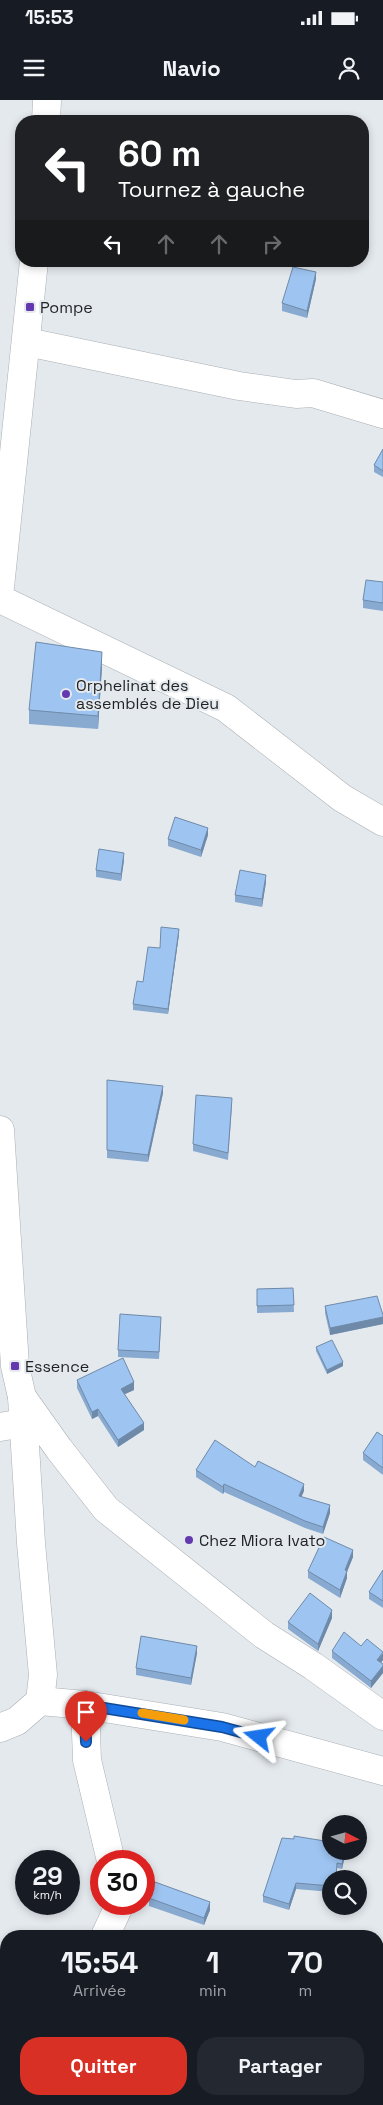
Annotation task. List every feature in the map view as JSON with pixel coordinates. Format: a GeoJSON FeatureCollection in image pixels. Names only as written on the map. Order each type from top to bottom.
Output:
{"type":"FeatureCollection","features":[{"type":"Feature","properties":{"kind":"street"},"geometry":{"type":"LineString","coordinates":[[46,115],[47,100]]}},
{"type":"Feature","properties":{"kind":"street"},"geometry":{"type":"LineString","coordinates":[[0,587],[11,393],[27,342],[33,267]]}},
{"type":"Feature","properties":{"kind":"street"},"geometry":{"type":"LineString","coordinates":[[27,342],[239,386],[296,394],[313,392],[383,414]]}},
{"type":"Feature","properties":{"kind":"street"},"geometry":{"type":"LineString","coordinates":[[0,598],[226,708],[342,798],[383,822]]}},
{"type":"Feature","properties":{"kind":"street"},"geometry":{"type":"LineString","coordinates":[[0,1130],[14,1366],[15,1416],[43,1674],[40,1701],[17,1721],[0,1728]]}},
{"type":"Feature","properties":{"kind":"street"},"geometry":{"type":"LineString","coordinates":[[15,1416],[59,1449],[106,1509],[264,1635],[313,1666],[383,1716]]}},
{"type":"Feature","properties":{"kind":"street"},"geometry":{"type":"LineString","coordinates":[[40,1701],[85,1705],[222,1727],[383,1770]]}},
{"type":"Feature","properties":{"kind":"street"},"geometry":{"type":"LineString","coordinates":[[85,1705],[87,1760],[108,1850]]}},
{"type":"Feature","properties":{"kind":"street"},"geometry":{"type":"LineString","coordinates":[[108,1930],[115,1915]]}},
{"type":"Feature","properties":{"kind":"building"},"geometry":{"type":"Polygon","coordinates":[[[293,267],[316,272],[307,311],[282,303],[293,267]]]}},
{"type":"Feature","properties":{"kind":"building"},"geometry":{"type":"Polygon","coordinates":[[[383,449],[383,471],[374,465],[383,449]]]}},
{"type":"Feature","properties":{"kind":"building"},"geometry":{"type":"Polygon","coordinates":[[[366,580],[383,582],[383,603],[363,600],[366,580]]]}},
{"type":"Feature","properties":{"kind":"building","name":"Orphelinat des assemblés de Dieu"},"geometry":{"type":"Polygon","coordinates":[[[36,642],[102,652],[98,716],[29,710],[36,642]]]}},
{"type":"Feature","properties":{"kind":"building"},"geometry":{"type":"Polygon","coordinates":[[[175,817],[208,828],[201,850],[168,839],[175,817]]]}},
{"type":"Feature","properties":{"kind":"building"},"geometry":{"type":"Polygon","coordinates":[[[99,849],[124,853],[121,874],[96,870],[99,849]]]}},
{"type":"Feature","properties":{"kind":"building"},"geometry":{"type":"Polygon","coordinates":[[[240,870],[266,875],[262,899],[235,895],[240,870]]]}},
{"type":"Feature","properties":{"kind":"building"},"geometry":{"type":"Polygon","coordinates":[[[161,927],[179,929],[168,1009],[133,1004],[137,981],[143,982],[148,947],[160,948],[161,927]]]}},
{"type":"Feature","properties":{"kind":"building"},"geometry":{"type":"Polygon","coordinates":[[[107,1080],[163,1086],[148,1155],[107,1150],[107,1080]]]}},
{"type":"Feature","properties":{"kind":"building"},"geometry":{"type":"Polygon","coordinates":[[[196,1095],[232,1098],[228,1153],[193,1144],[196,1095]]]}},
{"type":"Feature","properties":{"kind":"building"},"geometry":{"type":"Polygon","coordinates":[[[293,1288],[294,1305],[257,1306],[257,1289],[293,1288]]]}},
{"type":"Feature","properties":{"kind":"building"},"geometry":{"type":"Polygon","coordinates":[[[377,1296],[383,1317],[330,1328],[325,1306],[377,1296]]]}},
{"type":"Feature","properties":{"kind":"building"},"geometry":{"type":"Polygon","coordinates":[[[120,1314],[161,1317],[159,1352],[118,1350],[120,1314]]]}},
{"type":"Feature","properties":{"kind":"building"},"geometry":{"type":"Polygon","coordinates":[[[332,1340],[343,1362],[327,1370],[316,1347],[332,1340]]]}},
{"type":"Feature","properties":{"kind":"building"},"geometry":{"type":"Polygon","coordinates":[[[123,1358],[134,1382],[121,1389],[144,1423],[118,1440],[98,1409],[92,1412],[77,1380],[123,1358]]]}},
{"type":"Feature","properties":{"kind":"building"},"geometry":{"type":"Polygon","coordinates":[[[377,1432],[383,1436],[383,1468],[363,1453],[377,1432]]]}},
{"type":"Feature","properties":{"kind":"building"},"geometry":{"type":"Polygon","coordinates":[[[215,1440],[255,1467],[258,1461],[304,1484],[299,1496],[330,1505],[323,1527],[305,1521],[224,1484],[223,1487],[196,1470],[215,1440]]]}},
{"type":"Feature","properties":{"kind":"building"},"geometry":{"type":"Polygon","coordinates":[[[324,1537],[353,1550],[340,1590],[308,1571],[324,1537]]]}},
{"type":"Feature","properties":{"kind":"building"},"geometry":{"type":"Polygon","coordinates":[[[383,1570],[383,1601],[369,1592],[383,1570]]]}},
{"type":"Feature","properties":{"kind":"building"},"geometry":{"type":"Polygon","coordinates":[[[310,1593],[332,1610],[318,1644],[288,1622],[310,1593]]]}},
{"type":"Feature","properties":{"kind":"building"},"geometry":{"type":"Polygon","coordinates":[[[344,1632],[361,1646],[367,1639],[383,1652],[377,1660],[383,1666],[371,1681],[332,1651],[344,1632]]]}},
{"type":"Feature","properties":{"kind":"building"},"geometry":{"type":"Polygon","coordinates":[[[141,1636],[197,1646],[191,1678],[136,1668],[141,1636]]]}},
{"type":"Feature","properties":{"kind":"building"},"geometry":{"type":"Polygon","coordinates":[[[294,1836],[322,1841],[322,1860],[343,1860],[342,1864],[337,1863],[337,1870],[322,1870],[322,1885],[296,1883],[289,1904],[263,1896],[282,1838],[294,1839],[294,1836]]]}},
{"type":"Feature","properties":{"kind":"building"},"geometry":{"type":"Polygon","coordinates":[[[155,1882],[210,1902],[204,1918],[155,1900],[155,1882]]]}},
{"type":"Feature","properties":{"kind":"slow traffic"},"geometry":{"type":"LineString","coordinates":[[142,1713],[184,1720]]}},
{"type":"Feature","properties":{"kind":"place","name":"Pompe"},"geometry":{"type":"Point","coordinates":[30,307]}},
{"type":"Feature","properties":{"kind":"place","name":"Orphelinat des assemblés de Dieu"},"geometry":{"type":"Point","coordinates":[66,694]}},
{"type":"Feature","properties":{"kind":"place","name":"Essence"},"geometry":{"type":"Point","coordinates":[15,1366]}},
{"type":"Feature","properties":{"kind":"place","name":"Chez Miora Ivato"},"geometry":{"type":"Point","coordinates":[189,1540]}},
{"type":"Feature","properties":{"kind":"route"},"geometry":{"type":"LineString","coordinates":[[86,1742],[85,1705],[222,1727],[259,1737]]}}]}
